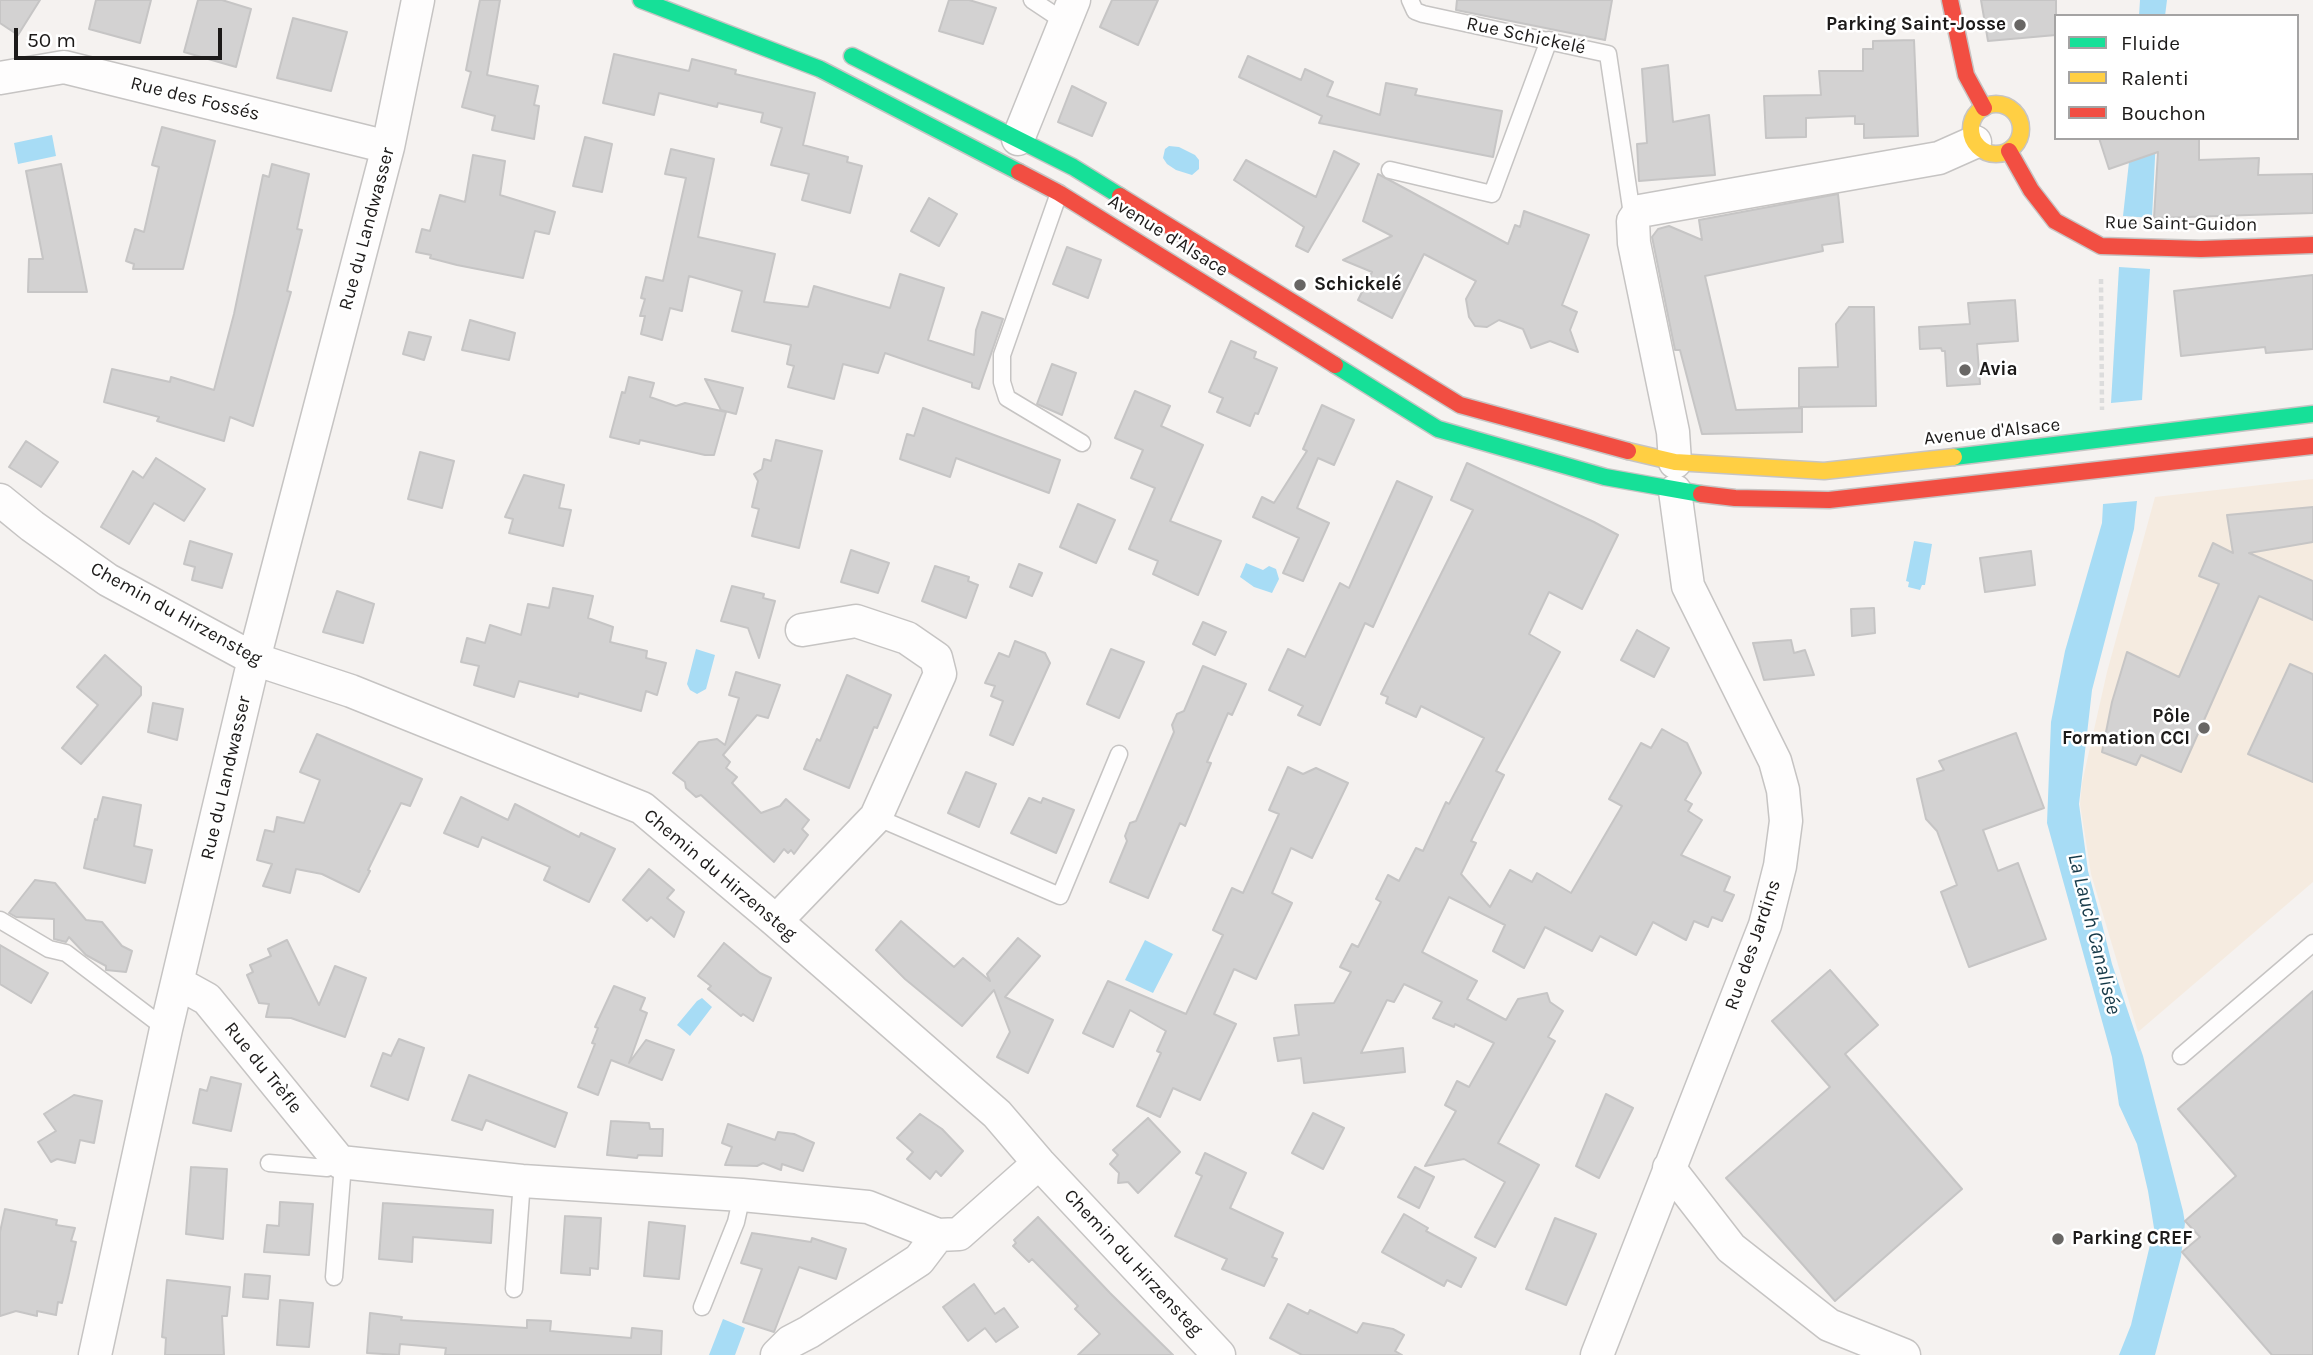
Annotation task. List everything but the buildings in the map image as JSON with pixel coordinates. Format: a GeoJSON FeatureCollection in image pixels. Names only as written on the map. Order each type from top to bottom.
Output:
{"type":"FeatureCollection","features":[{"type":"Feature","properties":{"kind":"main road","name":"Avenue d'Alsace"},"geometry":{"type":"LineString","coordinates":[[641,0],[820,69],[1059,193],[1438,429],[1605,477],[1824,471],[2102,441],[2313,414]]}},
{"type":"Feature","properties":{"kind":"main road"},"geometry":{"type":"LineString","coordinates":[[1950,0],[1966,75],[1984,108]]}},
{"type":"Feature","properties":{"kind":"main road","name":"Avenue d'Alsace"},"geometry":{"type":"LineString","coordinates":[[843,51],[1073,167],[1460,405],[1735,498],[1829,500],[2313,446]]}},
{"type":"Feature","properties":{"kind":"main road"},"geometry":{"type":"LineString","coordinates":[[1999,104],[2013,111],[2017,117],[2020,124],[2019,139],[2009,150],[1994,154],[1986,152],[1975,142],[1971,127],[1978,113],[1984,108],[1999,104]]}},
{"type":"Feature","properties":{"kind":"main road","name":"Rue Saint-Guidon"},"geometry":{"type":"LineString","coordinates":[[2009,150],[2031,190],[2055,221],[2101,246],[2202,249],[2313,245]]}},
{"type":"Feature","properties":{"kind":"street","name":"Rue du Landwasser"},"geometry":{"type":"LineString","coordinates":[[95,1355],[166,1029],[254,659],[388,147],[418,0]]}},
{"type":"Feature","properties":{"kind":"street"},"geometry":{"type":"LineString","coordinates":[[1018,139],[1069,11]]}},
{"type":"Feature","properties":{"kind":"street","name":"Rue des Fossés"},"geometry":{"type":"LineString","coordinates":[[0,78],[64,66],[388,147]]}},
{"type":"Feature","properties":{"kind":"street"},"geometry":{"type":"LineString","coordinates":[[1633,221],[1640,211],[1939,158],[1975,142]]}},
{"type":"Feature","properties":{"kind":"street","name":"Rue Schickelé"},"geometry":{"type":"LineString","coordinates":[[1633,221],[1634,243],[1674,432],[1675,476]]}},
{"type":"Feature","properties":{"kind":"street","name":"Rue des Jardins"},"geometry":{"type":"LineString","coordinates":[[1597,1355],[1765,925],[1780,866],[1786,821],[1783,790],[1775,761],[1688,586],[1675,476]]}},
{"type":"Feature","properties":{"kind":"street","name":"Chemin du Hirzensteg"},"geometry":{"type":"LineString","coordinates":[[0,500],[108,580],[254,659],[351,691],[642,808],[997,1114],[1039,1163],[1219,1355]]}},
{"type":"Feature","properties":{"kind":"street"},"geometry":{"type":"LineString","coordinates":[[776,921],[876,817],[940,674],[936,657],[907,638],[856,621],[802,630]]}},
{"type":"Feature","properties":{"kind":"street","name":"Rue du Trèfle"},"geometry":{"type":"LineString","coordinates":[[178,984],[207,999],[340,1162]]}},
{"type":"Feature","properties":{"kind":"street"},"geometry":{"type":"LineString","coordinates":[[340,1162],[522,1181],[742,1195],[868,1207],[938,1235],[958,1234],[1039,1163]]}},
{"type":"Feature","properties":{"kind":"street"},"geometry":{"type":"LineString","coordinates":[[1669,1168],[1731,1248],[1829,1325],[1904,1355]]}},
{"type":"Feature","properties":{"kind":"street"},"geometry":{"type":"LineString","coordinates":[[777,1355],[790,1342],[919,1260],[938,1235]]}},
{"type":"Feature","properties":{"kind":"lane"},"geometry":{"type":"LineString","coordinates":[[1032,0],[1069,11]]}},
{"type":"Feature","properties":{"kind":"lane","name":"Rue Schickelé"},"geometry":{"type":"LineString","coordinates":[[1410,0],[1415,11],[1423,15],[1608,54],[1633,221]]}},
{"type":"Feature","properties":{"kind":"lane"},"geometry":{"type":"LineString","coordinates":[[1390,170],[1492,194],[1549,40]]}},
{"type":"Feature","properties":{"kind":"lane"},"geometry":{"type":"LineString","coordinates":[[1059,193],[1002,355],[1002,382],[1007,398],[1082,443]]}},
{"type":"Feature","properties":{"kind":"lane"},"geometry":{"type":"LineString","coordinates":[[876,817],[1060,896],[1119,754]]}},
{"type":"Feature","properties":{"kind":"lane"},"geometry":{"type":"LineString","coordinates":[[0,920],[49,949],[66,953],[166,1029]]}},
{"type":"Feature","properties":{"kind":"lane"},"geometry":{"type":"LineString","coordinates":[[2181,1056],[2313,943]]}},
{"type":"Feature","properties":{"kind":"lane"},"geometry":{"type":"LineString","coordinates":[[269,1163],[327,1168],[340,1162],[342,1177],[334,1277]]}},
{"type":"Feature","properties":{"kind":"lane"},"geometry":{"type":"LineString","coordinates":[[514,1289],[522,1181]]}},
{"type":"Feature","properties":{"kind":"lane"},"geometry":{"type":"LineString","coordinates":[[702,1307],[736,1222],[742,1195]]}},
{"type":"Feature","properties":{"kind":"path"},"geometry":{"type":"LineString","coordinates":[[2101,246],[2102,441]]}},
{"type":"Feature","properties":{"kind":"shaded area","name":"Pôle Formation CCI"},"geometry":{"type":"Polygon","coordinates":[[[2313,479],[2313,882],[2138,1032],[2091,874],[2080,804],[2082,783],[2107,672],[2155,497],[2313,479]]]}},
{"type":"Feature","properties":{"kind":"water"},"geometry":{"type":"Polygon","coordinates":[[[2140,0],[2167,0],[2165,14],[2139,14],[2140,0]]]}},
{"type":"Feature","properties":{"kind":"water"},"geometry":{"type":"Polygon","coordinates":[[[52,135],[56,156],[18,164],[14,143],[52,135]]]}},
{"type":"Feature","properties":{"kind":"water"},"geometry":{"type":"Polygon","coordinates":[[[2156,140],[2152,218],[2123,216],[2129,162],[2156,140]]]}},
{"type":"Feature","properties":{"kind":"water"},"geometry":{"type":"Polygon","coordinates":[[[1169,146],[1179,147],[1195,155],[1199,160],[1199,169],[1192,175],[1167,164],[1163,158],[1165,149],[1169,146]]]}},
{"type":"Feature","properties":{"kind":"water"},"geometry":{"type":"Polygon","coordinates":[[[2119,267],[2150,269],[2142,400],[2111,403],[2119,267]]]}},
{"type":"Feature","properties":{"kind":"water","name":"La Lauch Canalisée"},"geometry":{"type":"Polygon","coordinates":[[[2137,501],[2134,529],[2092,690],[2079,804],[2088,871],[2112,964],[2143,1056],[2185,1223],[2181,1257],[2155,1355],[2119,1355],[2131,1325],[2154,1228],[2137,1144],[2119,1105],[2112,1057],[2047,823],[2051,722],[2065,651],[2102,523],[2103,504],[2137,501]]]}},
{"type":"Feature","properties":{"kind":"water"},"geometry":{"type":"Polygon","coordinates":[[[1914,541],[1932,544],[1925,585],[1922,585],[1920,590],[1908,587],[1909,582],[1906,581],[1914,541]]]}},
{"type":"Feature","properties":{"kind":"water"},"geometry":{"type":"Polygon","coordinates":[[[1246,563],[1263,570],[1269,566],[1276,569],[1279,579],[1272,593],[1254,587],[1240,577],[1246,563]]]}},
{"type":"Feature","properties":{"kind":"water"},"geometry":{"type":"Polygon","coordinates":[[[696,649],[715,655],[706,689],[697,694],[690,690],[687,684],[696,649]]]}},
{"type":"Feature","properties":{"kind":"water"},"geometry":{"type":"Polygon","coordinates":[[[1145,940],[1173,954],[1153,993],[1125,980],[1145,940]]]}},
{"type":"Feature","properties":{"kind":"water"},"geometry":{"type":"Polygon","coordinates":[[[702,998],[712,1007],[690,1036],[677,1025],[702,998]]]}},
{"type":"Feature","properties":{"kind":"water"},"geometry":{"type":"Polygon","coordinates":[[[723,1319],[745,1328],[735,1355],[709,1355],[723,1319]]]}},
{"type":"Feature","properties":{"kind":"traffic: fast"},"geometry":{"type":"LineString","coordinates":[[641,0],[820,69],[1019,172]]}},
{"type":"Feature","properties":{"kind":"traffic: fast"},"geometry":{"type":"LineString","coordinates":[[852,56],[1073,167],[1120,196]]}},
{"type":"Feature","properties":{"kind":"traffic: fast"},"geometry":{"type":"LineString","coordinates":[[1335,365],[1438,429],[1605,477],[1701,494]]}},
{"type":"Feature","properties":{"kind":"traffic: fast"},"geometry":{"type":"LineString","coordinates":[[1954,457],[2313,414]]}},
{"type":"Feature","properties":{"kind":"traffic: slow"},"geometry":{"type":"LineString","coordinates":[[1996,104],[2013,112],[2021,129],[2013,146],[1996,154],[1979,146],[1971,129],[1979,112],[1996,104]]}},
{"type":"Feature","properties":{"kind":"traffic: slow"},"geometry":{"type":"LineString","coordinates":[[1628,451],[1675,462],[1824,471],[1954,457]]}},
{"type":"Feature","properties":{"kind":"traffic: jam"},"geometry":{"type":"LineString","coordinates":[[1950,0],[1966,75],[1984,108]]}},
{"type":"Feature","properties":{"kind":"traffic: jam"},"geometry":{"type":"LineString","coordinates":[[2009,151],[2031,190],[2055,221],[2101,246],[2201,249],[2313,245]]}},
{"type":"Feature","properties":{"kind":"traffic: jam"},"geometry":{"type":"LineString","coordinates":[[1019,172],[1059,193],[1335,365]]}},
{"type":"Feature","properties":{"kind":"traffic: jam"},"geometry":{"type":"LineString","coordinates":[[1120,196],[1460,405],[1628,451]]}},
{"type":"Feature","properties":{"kind":"traffic: jam"},"geometry":{"type":"LineString","coordinates":[[1701,494],[1735,498],[1829,500],[2313,446]]}},
{"type":"Feature","properties":{"kind":"place","name":"Parking Saint-Josse"},"geometry":{"type":"Point","coordinates":[2020,25]}},
{"type":"Feature","properties":{"kind":"place","name":"Schickelé"},"geometry":{"type":"Point","coordinates":[1300,285]}},
{"type":"Feature","properties":{"kind":"place","name":"Avia"},"geometry":{"type":"Point","coordinates":[1965,370]}},
{"type":"Feature","properties":{"kind":"place","name":"Pôle Formation CCI"},"geometry":{"type":"Point","coordinates":[2204,728]}},
{"type":"Feature","properties":{"kind":"place","name":"Parking CREF"},"geometry":{"type":"Point","coordinates":[2058,1239]}}]}
